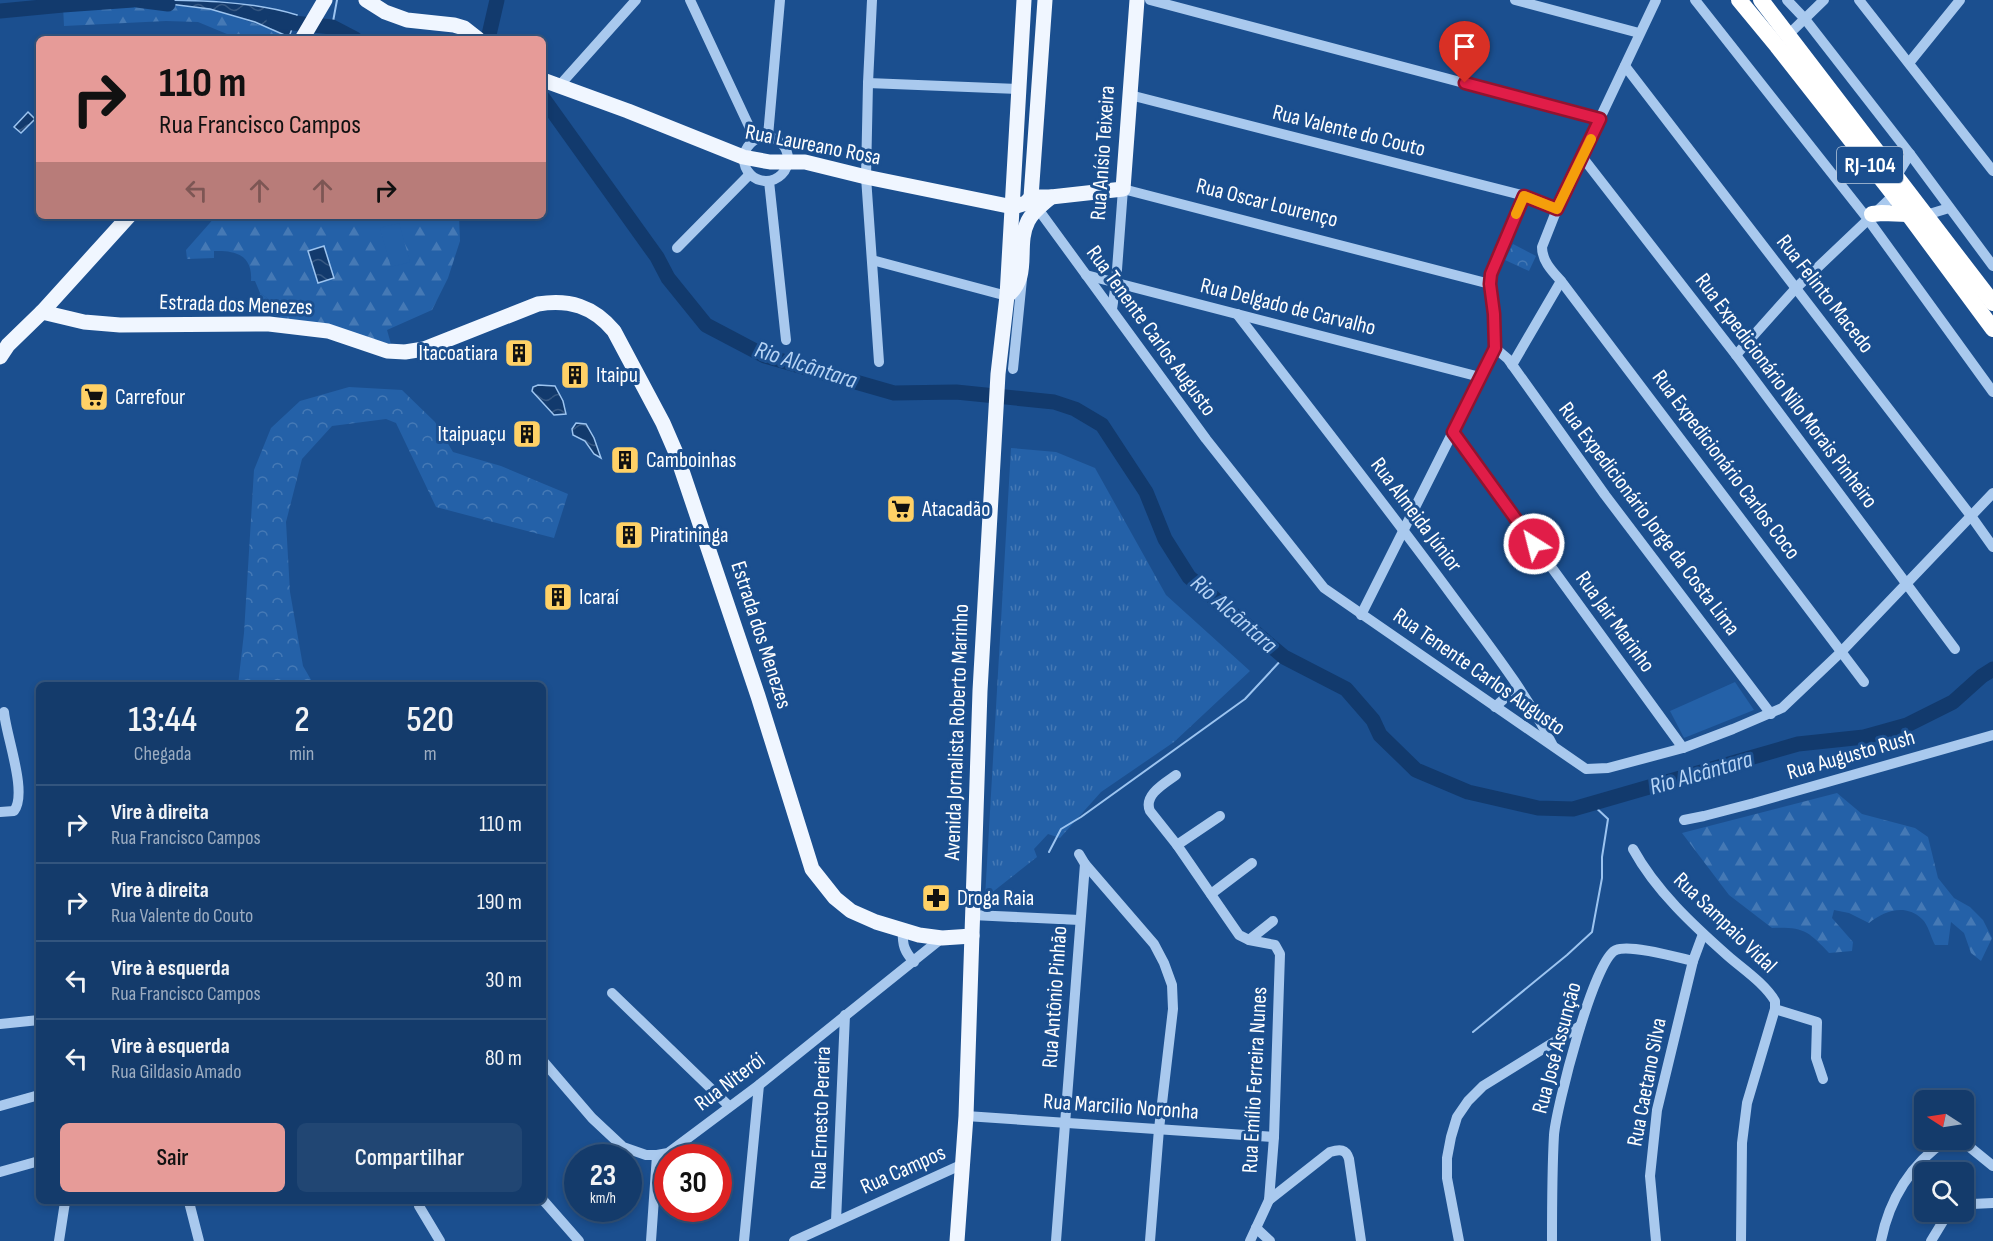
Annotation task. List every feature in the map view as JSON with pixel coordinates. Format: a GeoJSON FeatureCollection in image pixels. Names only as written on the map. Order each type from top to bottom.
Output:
{"type":"FeatureCollection","features":[{"type":"Feature","properties":{"kind":"highway","name":"RJ-104"},"geometry":{"type":"LineString","coordinates":[[1739,0],[1894,195],[1993,329]]}},
{"type":"Feature","properties":{"kind":"highway","name":"RJ-104"},"geometry":{"type":"LineString","coordinates":[[1761,0],[1993,303]]}},
{"type":"Feature","properties":{"kind":"highway"},"geometry":{"type":"LineString","coordinates":[[1869,216],[1882,213],[1908,214]]}},
{"type":"Feature","properties":{"kind":"main road"},"geometry":{"type":"LineString","coordinates":[[304,36],[325,0]]}},
{"type":"Feature","properties":{"kind":"main road"},"geometry":{"type":"LineString","coordinates":[[366,0],[385,12],[407,20],[464,28],[468,36]]}},
{"type":"Feature","properties":{"kind":"main road","name":"Avenida Jornalista Roberto Marinho"},"geometry":{"type":"LineString","coordinates":[[957,1241],[966,1116],[980,691],[998,374],[1007,297],[1024,0]]}},
{"type":"Feature","properties":{"kind":"main road","name":"Avenida Jornalista Roberto Marinho"},"geometry":{"type":"LineString","coordinates":[[1007,297],[1016,287],[1022,272],[1025,229],[1034,203],[1038,89],[1045,0]]}},
{"type":"Feature","properties":{"kind":"main road","name":"Rua Anísio Teixeira"},"geometry":{"type":"LineString","coordinates":[[1123,189],[1137,0]]}},
{"type":"Feature","properties":{"kind":"main road","name":"Rua Laureano Rosa"},"geometry":{"type":"LineString","coordinates":[[546,81],[743,157],[770,162],[805,162],[1013,207]]}},
{"type":"Feature","properties":{"kind":"main road"},"geometry":{"type":"LineString","coordinates":[[1018,89],[1038,89]]}},
{"type":"Feature","properties":{"kind":"main road","name":"Rua Oscar Lourenço"},"geometry":{"type":"LineString","coordinates":[[1051,197],[1123,189]]}},
{"type":"Feature","properties":{"kind":"main road","name":"Avenida Jornalista Roberto Marinho"},"geometry":{"type":"LineString","coordinates":[[1013,207],[1051,197]]}},
{"type":"Feature","properties":{"kind":"main road"},"geometry":{"type":"LineString","coordinates":[[0,357],[8,345],[126,219]]}},
{"type":"Feature","properties":{"kind":"main road","name":"Estrada dos Menezes"},"geometry":{"type":"LineString","coordinates":[[45,308],[84,322],[120,325],[269,324],[328,331],[348,336],[379,349],[405,352],[424,349],[538,304],[555,301],[574,303],[590,310],[604,320],[614,332],[658,413],[676,453],[758,696],[812,869],[826,889],[851,910],[903,932],[942,938],[972,936]]}},
{"type":"Feature","properties":{"kind":"street"},"geometry":{"type":"LineString","coordinates":[[559,86],[636,0]]}},
{"type":"Feature","properties":{"kind":"street"},"geometry":{"type":"LineString","coordinates":[[690,0],[755,139]]}},
{"type":"Feature","properties":{"kind":"street"},"geometry":{"type":"LineString","coordinates":[[768,136],[780,0]]}},
{"type":"Feature","properties":{"kind":"street"},"geometry":{"type":"LineString","coordinates":[[872,0],[867,177],[879,362]]}},
{"type":"Feature","properties":{"kind":"street"},"geometry":{"type":"LineString","coordinates":[[1150,0],[1600,119]]}},
{"type":"Feature","properties":{"kind":"street"},"geometry":{"type":"LineString","coordinates":[[1515,0],[1639,33]]}},
{"type":"Feature","properties":{"kind":"street","name":"Rua Expedicionário Carlos Coco"},"geometry":{"type":"LineString","coordinates":[[1656,0],[1557,209],[1542,247],[1544,258],[1864,682]]}},
{"type":"Feature","properties":{"kind":"street"},"geometry":{"type":"LineString","coordinates":[[1695,0],[1869,216],[1993,392]]}},
{"type":"Feature","properties":{"kind":"street"},"geometry":{"type":"LineString","coordinates":[[1787,0],[1805,19],[1910,154],[1993,266]]}},
{"type":"Feature","properties":{"kind":"street"},"geometry":{"type":"LineString","coordinates":[[1788,35],[1824,0]]}},
{"type":"Feature","properties":{"kind":"street"},"geometry":{"type":"LineString","coordinates":[[1859,0],[1993,171]]}},
{"type":"Feature","properties":{"kind":"street"},"geometry":{"type":"LineString","coordinates":[[1909,63],[1960,0]]}},
{"type":"Feature","properties":{"kind":"street","name":"Rua Felinto Macedo"},"geometry":{"type":"LineString","coordinates":[[1625,66],[1993,547]]}},
{"type":"Feature","properties":{"kind":"street"},"geometry":{"type":"LineString","coordinates":[[868,83],[1018,89]]}},
{"type":"Feature","properties":{"kind":"street","name":"Rua Valente do Couto"},"geometry":{"type":"LineString","coordinates":[[1130,95],[1524,196],[1557,209]]}},
{"type":"Feature","properties":{"kind":"street"},"geometry":{"type":"LineString","coordinates":[[768,136],[782,143],[787,150],[788,163],[778,178],[770,181],[757,180],[749,175],[743,157],[749,143],[768,136]]}},
{"type":"Feature","properties":{"kind":"street"},"geometry":{"type":"LineString","coordinates":[[1967,140],[1993,164]]}},
{"type":"Feature","properties":{"kind":"street"},"geometry":{"type":"LineString","coordinates":[[1896,177],[1910,154]]}},
{"type":"Feature","properties":{"kind":"street","name":"Rua Expedicionário Nilo Morais Pinheiro"},"geometry":{"type":"LineString","coordinates":[[1582,158],[1736,355],[1955,649]]}},
{"type":"Feature","properties":{"kind":"street"},"geometry":{"type":"LineString","coordinates":[[677,248],[749,175]]}},
{"type":"Feature","properties":{"kind":"street"},"geometry":{"type":"LineString","coordinates":[[770,181],[786,340]]}},
{"type":"Feature","properties":{"kind":"street","name":"Rua Anísio Teixeira"},"geometry":{"type":"LineString","coordinates":[[1112,309],[1123,189]]}},
{"type":"Feature","properties":{"kind":"street","name":"Rua Oscar Lourenço"},"geometry":{"type":"LineString","coordinates":[[1123,189],[1490,284]]}},
{"type":"Feature","properties":{"kind":"street"},"geometry":{"type":"LineString","coordinates":[[1736,355],[1796,288],[1869,216],[1894,195]]}},
{"type":"Feature","properties":{"kind":"street"},"geometry":{"type":"LineString","coordinates":[[1361,615],[1495,348],[1490,284],[1494,262],[1524,196]]}},
{"type":"Feature","properties":{"kind":"street","name":"Rua Tenente Carlos Augusto"},"geometry":{"type":"LineString","coordinates":[[1034,203],[1206,439],[1324,588],[1579,765],[1593,770],[1683,748],[1782,708],[1842,651],[1993,493]]}},
{"type":"Feature","properties":{"kind":"street"},"geometry":{"type":"LineString","coordinates":[[1926,215],[1949,208]]}},
{"type":"Feature","properties":{"kind":"street"},"geometry":{"type":"LineString","coordinates":[[872,260],[1007,297]]}},
{"type":"Feature","properties":{"kind":"street","name":"Avenida Jornalista Roberto Marinho"},"geometry":{"type":"LineString","coordinates":[[1013,369],[1022,272]]}},
{"type":"Feature","properties":{"kind":"street","name":"Rua Delgado de Carvalho"},"geometry":{"type":"LineString","coordinates":[[1086,275],[1480,377]]}},
{"type":"Feature","properties":{"kind":"street"},"geometry":{"type":"LineString","coordinates":[[1512,364],[1558,277]]}},
{"type":"Feature","properties":{"kind":"street","name":"Rua Almeida Júnior"},"geometry":{"type":"LineString","coordinates":[[1237,314],[1403,530],[1517,687],[1554,747]]}},
{"type":"Feature","properties":{"kind":"street","name":"Rua Expedicionário Jorge da Costa Lima"},"geometry":{"type":"LineString","coordinates":[[1495,348],[1512,364],[1605,495],[1771,714]]}},
{"type":"Feature","properties":{"kind":"street","name":"Rua Jair Marinho"},"geometry":{"type":"LineString","coordinates":[[1453,432],[1683,748]]}},
{"type":"Feature","properties":{"kind":"street"},"geometry":{"type":"LineString","coordinates":[[1495,707],[1517,687]]}},
{"type":"Feature","properties":{"kind":"street"},"geometry":{"type":"LineString","coordinates":[[0,812],[14,811],[19,801],[18,781],[4,712]]}},
{"type":"Feature","properties":{"kind":"street","name":"Rua Augusto Rush"},"geometry":{"type":"LineString","coordinates":[[1684,820],[1754,803],[1993,735]]}},
{"type":"Feature","properties":{"kind":"street","name":"Rua Emílio Ferreira Nunes"},"geometry":{"type":"LineString","coordinates":[[1176,775],[1154,793],[1148,803],[1150,811],[1178,845],[1239,935],[1249,940],[1275,945],[1280,954],[1274,1137],[1269,1200],[1250,1241]]}},
{"type":"Feature","properties":{"kind":"street"},"geometry":{"type":"LineString","coordinates":[[1178,845],[1220,816]]}},
{"type":"Feature","properties":{"kind":"street","name":"Rua Sampaio Vidal"},"geometry":{"type":"LineString","coordinates":[[1633,849],[1643,868],[1658,886],[1703,934],[1766,989],[1775,1001],[1775,1009],[1747,1103],[1742,1143],[1741,1241]]}},
{"type":"Feature","properties":{"kind":"street","name":"Rua Antônio Pinhão"},"geometry":{"type":"LineString","coordinates":[[1056,1241],[1080,920],[1082,859],[1154,944],[1172,985],[1173,1009],[1159,1129]]}},
{"type":"Feature","properties":{"kind":"street"},"geometry":{"type":"LineString","coordinates":[[1211,894],[1252,863]]}},
{"type":"Feature","properties":{"kind":"street"},"geometry":{"type":"LineString","coordinates":[[972,915],[1080,920]]}},
{"type":"Feature","properties":{"kind":"street"},"geometry":{"type":"LineString","coordinates":[[1249,940],[1273,921]]}},
{"type":"Feature","properties":{"kind":"street"},"geometry":{"type":"LineString","coordinates":[[903,932],[905,951],[914,962]]}},
{"type":"Feature","properties":{"kind":"street","name":"Rua Caetano Silva"},"geometry":{"type":"LineString","coordinates":[[1656,1241],[1650,1176],[1652,1140],[1657,1110],[1693,961],[1703,934]]}},
{"type":"Feature","properties":{"kind":"street","name":"Rua Niterói"},"geometry":{"type":"LineString","coordinates":[[682,1144],[942,938]]}},
{"type":"Feature","properties":{"kind":"street","name":"Rua José Assunção"},"geometry":{"type":"LineString","coordinates":[[1552,1241],[1554,1133],[1580,1026],[1597,976],[1610,954],[1615,950],[1627,948],[1693,961]]}},
{"type":"Feature","properties":{"kind":"street"},"geometry":{"type":"LineString","coordinates":[[612,993],[729,1106]]}},
{"type":"Feature","properties":{"kind":"street"},"geometry":{"type":"LineString","coordinates":[[1775,1009],[1817,1022],[1816,1058],[1823,1079]]}},
{"type":"Feature","properties":{"kind":"street","name":"Rua Ernesto Pereira"},"geometry":{"type":"LineString","coordinates":[[837,1221],[845,1015]]}},
{"type":"Feature","properties":{"kind":"street"},"geometry":{"type":"LineString","coordinates":[[0,1024],[36,1020]]}},
{"type":"Feature","properties":{"kind":"street"},"geometry":{"type":"LineString","coordinates":[[1459,1241],[1447,1178],[1451,1137],[1458,1117],[1468,1101],[1483,1086],[1580,1026]]}},
{"type":"Feature","properties":{"kind":"street"},"geometry":{"type":"LineString","coordinates":[[546,1064],[613,1139],[635,1152],[654,1155]]}},
{"type":"Feature","properties":{"kind":"street"},"geometry":{"type":"LineString","coordinates":[[744,1241],[759,1085]]}},
{"type":"Feature","properties":{"kind":"street"},"geometry":{"type":"LineString","coordinates":[[0,1106],[36,1096]]}},
{"type":"Feature","properties":{"kind":"street","name":"Rua Marcilio Noronha"},"geometry":{"type":"LineString","coordinates":[[966,1116],[1274,1137]]}},
{"type":"Feature","properties":{"kind":"street"},"geometry":{"type":"LineString","coordinates":[[1150,1241],[1159,1129]]}},
{"type":"Feature","properties":{"kind":"street"},"geometry":{"type":"LineString","coordinates":[[1269,1200],[1330,1152],[1343,1150],[1348,1153],[1361,1241]]}},
{"type":"Feature","properties":{"kind":"street"},"geometry":{"type":"LineString","coordinates":[[1881,1241],[1891,1204],[1903,1184],[1935,1150]]}},
{"type":"Feature","properties":{"kind":"street"},"geometry":{"type":"LineString","coordinates":[[1973,1150],[1993,1166]]}},
{"type":"Feature","properties":{"kind":"street"},"geometry":{"type":"LineString","coordinates":[[0,1172],[36,1162]]}},
{"type":"Feature","properties":{"kind":"street","name":"Rua Campos"},"geometry":{"type":"LineString","coordinates":[[794,1241],[963,1164]]}},
{"type":"Feature","properties":{"kind":"street"},"geometry":{"type":"LineString","coordinates":[[651,1241],[654,1198]]}},
{"type":"Feature","properties":{"kind":"street"},"geometry":{"type":"LineString","coordinates":[[546,1203],[579,1241]]}},
{"type":"Feature","properties":{"kind":"street"},"geometry":{"type":"LineString","coordinates":[[1974,1204],[1993,1203]]}},
{"type":"Feature","properties":{"kind":"street"},"geometry":{"type":"LineString","coordinates":[[59,1241],[65,1204]]}},
{"type":"Feature","properties":{"kind":"street"},"geometry":{"type":"LineString","coordinates":[[190,1204],[199,1241]]}},
{"type":"Feature","properties":{"kind":"street"},"geometry":{"type":"LineString","coordinates":[[419,1206],[440,1241]]}},
{"type":"Feature","properties":{"kind":"street"},"geometry":{"type":"LineString","coordinates":[[1931,1241],[1943,1222]]}},
{"type":"Feature","properties":{"kind":"street"},"geometry":{"type":"LineString","coordinates":[[1256,1228],[1270,1241]]}},
{"type":"Feature","properties":{"kind":"green space"},"geometry":{"type":"Polygon","coordinates":[[[147,2],[210,9],[282,34],[282,36],[232,36],[198,22],[166,21],[64,26],[63,5],[147,2]]]}},
{"type":"Feature","properties":{"kind":"green space"},"geometry":{"type":"Polygon","coordinates":[[[213,219],[459,219],[460,241],[448,278],[432,310],[387,330],[391,344],[280,319],[281,308],[260,293],[255,281],[251,281],[249,265],[241,256],[235,253],[214,251],[214,258],[187,259],[186,250],[213,219]]]}},
{"type":"Feature","properties":{"kind":"green space"},"geometry":{"type":"Polygon","coordinates":[[[399,223],[410,262],[391,267],[380,228],[399,223]]]}},
{"type":"Feature","properties":{"kind":"green space"},"geometry":{"type":"Polygon","coordinates":[[[1513,244],[1536,256],[1529,271],[1505,260],[1513,244]]]}},
{"type":"Feature","properties":{"kind":"green space"},"geometry":{"type":"Polygon","coordinates":[[[260,293],[281,308],[280,316],[258,314],[260,293]]]}},
{"type":"Feature","properties":{"kind":"green space"},"geometry":{"type":"Polygon","coordinates":[[[349,387],[402,390],[435,422],[453,452],[501,466],[568,494],[554,538],[436,507],[396,423],[386,419],[332,426],[302,459],[286,522],[290,592],[303,666],[312,682],[238,682],[244,633],[254,470],[271,428],[300,401],[349,387]]]}},
{"type":"Feature","properties":{"kind":"green space"},"geometry":{"type":"Polygon","coordinates":[[[1011,448],[1056,452],[1095,468],[1166,595],[1250,671],[1174,742],[1101,792],[1060,838],[1048,834],[1034,849],[1037,857],[985,898],[1011,448]]]}},
{"type":"Feature","properties":{"kind":"green space"},"geometry":{"type":"Polygon","coordinates":[[[1735,682],[1754,710],[1684,738],[1670,711],[1735,682]]]}},
{"type":"Feature","properties":{"kind":"green space"},"geometry":{"type":"Polygon","coordinates":[[[1837,793],[1862,814],[1915,828],[1928,837],[1938,878],[1954,898],[1970,907],[1983,920],[1992,938],[1981,961],[1971,953],[1964,933],[1951,922],[1948,945],[1935,945],[1922,919],[1909,911],[1902,910],[1888,912],[1869,923],[1849,913],[1834,910],[1832,918],[1853,942],[1852,951],[1829,953],[1805,932],[1791,928],[1772,928],[1729,895],[1682,833],[1837,793]]]}},
{"type":"Feature","properties":{"kind":"water"},"geometry":{"type":"Polygon","coordinates":[[[63,0],[133,0],[63,5],[63,0]]]}},
{"type":"Feature","properties":{"kind":"water"},"geometry":{"type":"Polygon","coordinates":[[[137,0],[239,4],[297,15],[289,36],[287,36],[255,22],[210,9],[137,0]]]}},
{"type":"Feature","properties":{"kind":"water"},"geometry":{"type":"Polygon","coordinates":[[[28,112],[35,119],[21,133],[14,127],[28,112]]]}},
{"type":"Feature","properties":{"kind":"water"},"geometry":{"type":"Polygon","coordinates":[[[324,246],[334,278],[318,283],[308,251],[324,246]]]}},
{"type":"Feature","properties":{"kind":"water"},"geometry":{"type":"Polygon","coordinates":[[[555,386],[563,401],[566,414],[554,415],[532,391],[533,387],[555,386]]]}},
{"type":"Feature","properties":{"kind":"water"},"geometry":{"type":"Polygon","coordinates":[[[576,423],[586,424],[601,458],[594,454],[585,441],[573,435],[572,429],[576,423]]]}},
{"type":"Feature","properties":{"kind":"waterway","name":"Rio Alcântara"},"geometry":{"type":"LineString","coordinates":[[0,11],[133,0]]}},
{"type":"Feature","properties":{"kind":"waterway","name":"Rio Alcântara"},"geometry":{"type":"LineString","coordinates":[[137,0],[168,4]]}},
{"type":"Feature","properties":{"kind":"waterway"},"geometry":{"type":"LineString","coordinates":[[332,27],[337,0]]}},
{"type":"Feature","properties":{"kind":"waterway"},"geometry":{"type":"LineString","coordinates":[[489,36],[497,0]]}},
{"type":"Feature","properties":{"kind":"waterway","name":"Rio Alcântara"},"geometry":{"type":"LineString","coordinates":[[274,21],[332,27],[349,36]]}},
{"type":"Feature","properties":{"kind":"waterway","name":"Rio Alcântara"},"geometry":{"type":"LineString","coordinates":[[546,102],[657,257],[668,278],[706,325],[765,356],[894,393],[956,392],[1054,402],[1075,409],[1102,425],[1146,492],[1165,539],[1189,577],[1284,657],[1346,689],[1373,720],[1380,735],[1416,770],[1468,792],[1538,808],[1573,809],[1798,744],[1864,737],[1907,725],[1953,702],[1993,669]]}},
{"type":"Feature","properties":{"kind":"waterway"},"geometry":{"type":"LineString","coordinates":[[1049,852],[1061,829],[1245,699],[1284,657]]}},
{"type":"Feature","properties":{"kind":"waterway"},"geometry":{"type":"LineString","coordinates":[[1473,1032],[1592,932],[1602,878],[1602,857],[1608,819],[1592,804]]}},
{"type":"Feature","properties":{"kind":"slow traffic"},"geometry":{"type":"LineString","coordinates":[[1516,214],[1524,196],[1557,209],[1591,139]]}},
{"type":"Feature","properties":{"kind":"place","name":"Itacoatiara"},"geometry":{"type":"Point","coordinates":[519,353]}},
{"type":"Feature","properties":{"kind":"place","name":"Itaipu"},"geometry":{"type":"Point","coordinates":[575,375]}},
{"type":"Feature","properties":{"kind":"place","name":"Carrefour"},"geometry":{"type":"Point","coordinates":[94,397]}},
{"type":"Feature","properties":{"kind":"place","name":"Itaipuaçu"},"geometry":{"type":"Point","coordinates":[527,434]}},
{"type":"Feature","properties":{"kind":"place","name":"Camboinhas"},"geometry":{"type":"Point","coordinates":[625,460]}},
{"type":"Feature","properties":{"kind":"place","name":"Atacadão"},"geometry":{"type":"Point","coordinates":[901,509]}},
{"type":"Feature","properties":{"kind":"place","name":"Piratininga"},"geometry":{"type":"Point","coordinates":[629,535]}},
{"type":"Feature","properties":{"kind":"place","name":"Icaraí"},"geometry":{"type":"Point","coordinates":[558,597]}},
{"type":"Feature","properties":{"kind":"place","name":"Droga Raia"},"geometry":{"type":"Point","coordinates":[936,898]}},
{"type":"Feature","properties":{"kind":"route"},"geometry":{"type":"LineString","coordinates":[[1465,83],[1600,119],[1557,209],[1524,196],[1494,262],[1491,274],[1495,348],[1453,432],[1534,544]]}}]}
